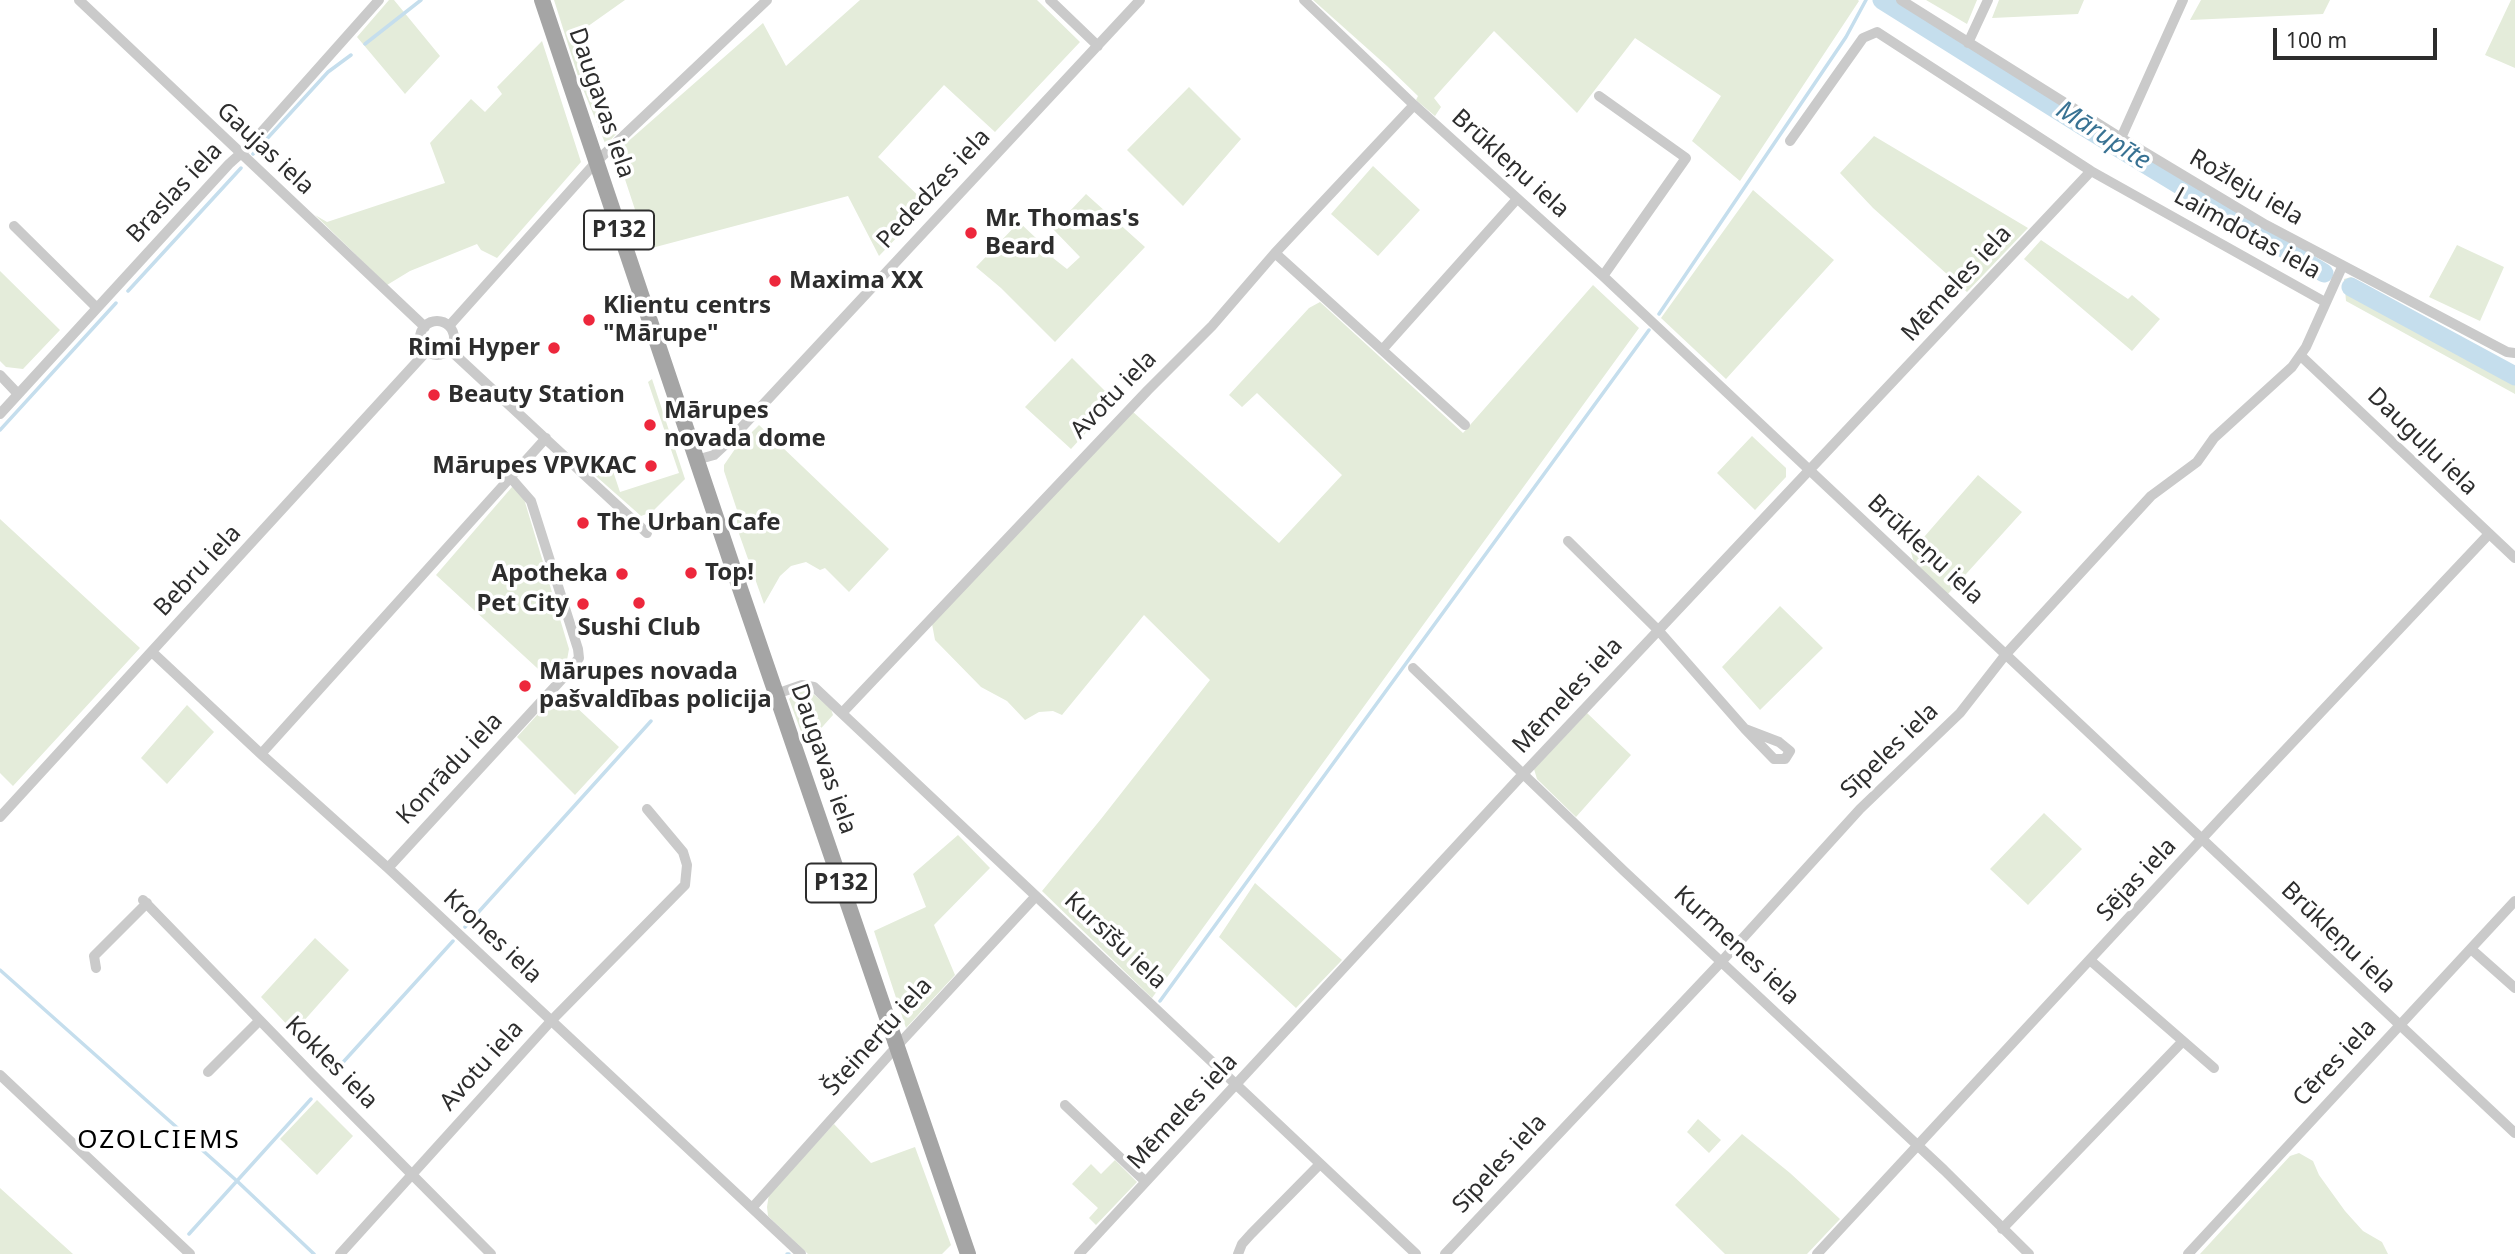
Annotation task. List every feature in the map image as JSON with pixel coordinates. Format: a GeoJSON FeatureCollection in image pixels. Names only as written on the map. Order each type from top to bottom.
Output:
{"type":"FeatureCollection","features":[{"type":"Feature","properties":{"kind":"main road","name":"Daugavas iela"},"geometry":{"type":"LineString","coordinates":[[542,0],[696,460],[968,1254]]}},
{"type":"Feature","properties":{"kind":"street","name":"Gaujas iela"},"geometry":{"type":"LineString","coordinates":[[79,0],[425,327]]}},
{"type":"Feature","properties":{"kind":"street","name":"Braslas iela"},"geometry":{"type":"LineString","coordinates":[[0,414],[379,0]]}},
{"type":"Feature","properties":{"kind":"street"},"geometry":{"type":"LineString","coordinates":[[449,326],[597,161],[767,0]]}},
{"type":"Feature","properties":{"kind":"street"},"geometry":{"type":"LineString","coordinates":[[1050,0],[1098,46]]}},
{"type":"Feature","properties":{"kind":"street","name":"Pededzes iela"},"geometry":{"type":"LineString","coordinates":[[696,460],[714,454],[729,441],[1140,0]]}},
{"type":"Feature","properties":{"kind":"street","name":"Brūkleņu iela"},"geometry":{"type":"LineString","coordinates":[[1304,0],[1414,105],[1603,276],[2515,1133]]}},
{"type":"Feature","properties":{"kind":"street","name":"Rožleju iela"},"geometry":{"type":"LineString","coordinates":[[1901,0],[2266,225],[2342,267],[2511,352]]}},
{"type":"Feature","properties":{"kind":"street"},"geometry":{"type":"LineString","coordinates":[[1968,43],[1988,0]]}},
{"type":"Feature","properties":{"kind":"street"},"geometry":{"type":"LineString","coordinates":[[2121,138],[2183,0]]}},
{"type":"Feature","properties":{"kind":"street","name":"Laimdotas iela"},"geometry":{"type":"LineString","coordinates":[[1790,141],[1863,38],[1877,32],[2091,170],[2325,302]]}},
{"type":"Feature","properties":{"kind":"street"},"geometry":{"type":"LineString","coordinates":[[1599,96],[1686,158],[1603,276]]}},
{"type":"Feature","properties":{"kind":"street","name":"Avotu iela"},"geometry":{"type":"LineString","coordinates":[[842,713],[1212,326],[1275,253],[1414,105]]}},
{"type":"Feature","properties":{"kind":"street","name":"Mēmeles iela"},"geometry":{"type":"LineString","coordinates":[[1079,1254],[1658,630],[2091,170]]}},
{"type":"Feature","properties":{"kind":"street"},"geometry":{"type":"LineString","coordinates":[[1382,351],[1517,199]]}},
{"type":"Feature","properties":{"kind":"street"},"geometry":{"type":"LineString","coordinates":[[15,226],[97,308]]}},
{"type":"Feature","properties":{"kind":"street"},"geometry":{"type":"LineString","coordinates":[[1275,253],[1465,425]]}},
{"type":"Feature","properties":{"kind":"street","name":"Sīpeles iela"},"geometry":{"type":"LineString","coordinates":[[1445,1254],[1722,961],[1860,808],[1960,713],[2006,654],[2151,496],[2197,462],[2214,438],[2249,408],[2301,356],[2342,267]]}},
{"type":"Feature","properties":{"kind":"street"},"geometry":{"type":"LineString","coordinates":[[437,321],[449,326],[454,338],[450,350],[439,355],[426,352],[420,340],[425,327],[437,321]]}},
{"type":"Feature","properties":{"kind":"street"},"geometry":{"type":"LineString","coordinates":[[450,350],[648,533]]}},
{"type":"Feature","properties":{"kind":"street","name":"Bebru iela"},"geometry":{"type":"LineString","coordinates":[[0,817],[426,352]]}},
{"type":"Feature","properties":{"kind":"street","name":"Dauguļu iela"},"geometry":{"type":"LineString","coordinates":[[2301,356],[2515,558]]}},
{"type":"Feature","properties":{"kind":"street"},"geometry":{"type":"LineString","coordinates":[[0,375],[18,394]]}},
{"type":"Feature","properties":{"kind":"street"},"geometry":{"type":"LineString","coordinates":[[261,754],[546,438]]}},
{"type":"Feature","properties":{"kind":"street","name":"Konrādu iela"},"geometry":{"type":"LineString","coordinates":[[388,867],[579,658],[531,500],[510,477]]}},
{"type":"Feature","properties":{"kind":"street","name":"Sējas iela"},"geometry":{"type":"LineString","coordinates":[[1817,1254],[2489,534]]}},
{"type":"Feature","properties":{"kind":"street"},"geometry":{"type":"LineString","coordinates":[[1567,541],[1658,630],[1745,729]]}},
{"type":"Feature","properties":{"kind":"street","name":"Krones iela"},"geometry":{"type":"LineString","coordinates":[[152,652],[388,867],[801,1254]]}},
{"type":"Feature","properties":{"kind":"street","name":"Kurmenes iela"},"geometry":{"type":"LineString","coordinates":[[1413,668],[1623,871],[1722,961],[2029,1254]]}},
{"type":"Feature","properties":{"kind":"street","name":"Kursīšu iela"},"geometry":{"type":"LineString","coordinates":[[776,694],[808,684],[814,687],[1416,1254]]}},
{"type":"Feature","properties":{"kind":"street","name":"Avotu iela"},"geometry":{"type":"LineString","coordinates":[[340,1254],[551,1021],[685,885],[687,865],[683,852],[647,809]]}},
{"type":"Feature","properties":{"kind":"street","name":"Šteinertu iela"},"geometry":{"type":"LineString","coordinates":[[752,1208],[1036,896]]}},
{"type":"Feature","properties":{"kind":"street","name":"Cēres iela"},"geometry":{"type":"LineString","coordinates":[[2188,1254],[2515,901]]}},
{"type":"Feature","properties":{"kind":"street","name":"Kokles iela"},"geometry":{"type":"LineString","coordinates":[[96,968],[94,956],[145,902],[259,1021],[491,1254]]}},
{"type":"Feature","properties":{"kind":"street"},"geometry":{"type":"LineString","coordinates":[[2471,949],[2515,988]]}},
{"type":"Feature","properties":{"kind":"street"},"geometry":{"type":"LineString","coordinates":[[2091,961],[2214,1068]]}},
{"type":"Feature","properties":{"kind":"street"},"geometry":{"type":"LineString","coordinates":[[208,1072],[259,1021]]}},
{"type":"Feature","properties":{"kind":"street"},"geometry":{"type":"LineString","coordinates":[[2002,1229],[2183,1041]]}},
{"type":"Feature","properties":{"kind":"street"},"geometry":{"type":"LineString","coordinates":[[0,1075],[190,1254]]}},
{"type":"Feature","properties":{"kind":"street"},"geometry":{"type":"LineString","coordinates":[[1065,1105],[1145,1181]]}},
{"type":"Feature","properties":{"kind":"street"},"geometry":{"type":"LineString","coordinates":[[1238,1254],[1251,1234],[1320,1164]]}},
{"type":"Feature","properties":{"kind":"green space"},"geometry":{"type":"Polygon","coordinates":[[[389,0],[394,0],[440,56],[405,94],[357,37],[389,0]]]}},
{"type":"Feature","properties":{"kind":"green space"},"geometry":{"type":"Polygon","coordinates":[[[554,0],[625,0],[574,39],[607,130],[613,134],[617,133],[608,143],[605,143],[579,79],[554,0]]]}},
{"type":"Feature","properties":{"kind":"green space"},"geometry":{"type":"Polygon","coordinates":[[[860,0],[1037,0],[1080,42],[995,132],[944,85],[878,157],[928,205],[879,256],[848,196],[648,249],[616,152],[763,23],[786,66],[860,0]]]}},
{"type":"Feature","properties":{"kind":"green space"},"geometry":{"type":"Polygon","coordinates":[[[1313,0],[1859,1],[1740,181],[1692,141],[1721,96],[1635,38],[1577,113],[1494,31],[1434,98],[1441,107],[1435,116],[1416,100],[1418,96],[1387,66],[1313,0]]]}},
{"type":"Feature","properties":{"kind":"green space"},"geometry":{"type":"Polygon","coordinates":[[[1926,0],[1977,0],[1967,24],[1926,0]]]}},
{"type":"Feature","properties":{"kind":"green space"},"geometry":{"type":"Polygon","coordinates":[[[1999,0],[2084,0],[2078,14],[1992,18],[1999,0]]]}},
{"type":"Feature","properties":{"kind":"green space"},"geometry":{"type":"Polygon","coordinates":[[[2201,0],[2330,0],[2323,14],[2190,20],[2201,0]]]}},
{"type":"Feature","properties":{"kind":"green space"},"geometry":{"type":"Polygon","coordinates":[[[2511,0],[2515,0],[2515,68],[2485,55],[2511,0]]]}},
{"type":"Feature","properties":{"kind":"green space"},"geometry":{"type":"Polygon","coordinates":[[[542,41],[581,162],[497,258],[481,250],[477,244],[410,271],[387,285],[315,215],[327,222],[445,183],[430,143],[471,99],[485,112],[502,94],[497,87],[542,41]]]}},
{"type":"Feature","properties":{"kind":"green space"},"geometry":{"type":"Polygon","coordinates":[[[1189,87],[1241,139],[1183,206],[1127,150],[1189,87]]]}},
{"type":"Feature","properties":{"kind":"green space"},"geometry":{"type":"Polygon","coordinates":[[[1874,136],[2028,228],[1967,292],[1873,208],[1840,173],[1874,136]]]}},
{"type":"Feature","properties":{"kind":"green space"},"geometry":{"type":"Polygon","coordinates":[[[1373,166],[1420,210],[1378,256],[1331,214],[1373,166]]]}},
{"type":"Feature","properties":{"kind":"green space"},"geometry":{"type":"Polygon","coordinates":[[[1753,190],[1834,260],[1726,379],[1661,318],[1753,190]]]}},
{"type":"Feature","properties":{"kind":"green space"},"geometry":{"type":"Polygon","coordinates":[[[1086,194],[1145,247],[1055,342],[976,267],[1019,222],[1067,269],[1080,257],[1053,229],[1086,194]]]}},
{"type":"Feature","properties":{"kind":"green space"},"geometry":{"type":"Polygon","coordinates":[[[2041,240],[2128,299],[2132,295],[2160,319],[2132,351],[2024,259],[2041,240]]]}},
{"type":"Feature","properties":{"kind":"green space"},"geometry":{"type":"Polygon","coordinates":[[[2457,245],[2504,267],[2480,321],[2429,297],[2457,245]]]}},
{"type":"Feature","properties":{"kind":"green space"},"geometry":{"type":"Polygon","coordinates":[[[0,271],[60,330],[23,369],[6,367],[0,361],[0,271]]]}},
{"type":"Feature","properties":{"kind":"green space"},"geometry":{"type":"Polygon","coordinates":[[[2351,277],[2515,367],[2515,394],[2346,301],[2344,279],[2351,277]]]}},
{"type":"Feature","properties":{"kind":"green space"},"geometry":{"type":"Polygon","coordinates":[[[1593,285],[1639,328],[1152,998],[1042,891],[1210,680],[1144,615],[1062,715],[1053,711],[1039,712],[1025,720],[1007,701],[981,687],[935,640],[932,624],[1132,411],[1279,543],[1342,475],[1257,393],[1242,407],[1229,395],[1309,308],[1320,302],[1463,433],[1593,285]]]}},
{"type":"Feature","properties":{"kind":"green space"},"geometry":{"type":"Polygon","coordinates":[[[1072,358],[1115,401],[1071,449],[1025,407],[1072,358]]]}},
{"type":"Feature","properties":{"kind":"green space"},"geometry":{"type":"Polygon","coordinates":[[[652,379],[685,479],[652,512],[641,516],[589,470],[611,465],[620,492],[679,473],[648,382],[652,379]]]}},
{"type":"Feature","properties":{"kind":"green space"},"geometry":{"type":"Polygon","coordinates":[[[759,425],[889,549],[849,592],[825,568],[820,570],[806,562],[791,566],[780,576],[764,604],[737,528],[737,510],[724,471],[724,465],[735,449],[759,425]]]}},
{"type":"Feature","properties":{"kind":"green space"},"geometry":{"type":"Polygon","coordinates":[[[1752,436],[1786,468],[1786,477],[1755,510],[1717,473],[1752,436]]]}},
{"type":"Feature","properties":{"kind":"green space"},"geometry":{"type":"Polygon","coordinates":[[[1978,475],[2022,512],[1948,594],[1914,563],[1911,552],[1978,475]]]}},
{"type":"Feature","properties":{"kind":"green space"},"geometry":{"type":"Polygon","coordinates":[[[512,487],[519,487],[522,492],[569,649],[567,660],[549,679],[436,575],[512,487]]]}},
{"type":"Feature","properties":{"kind":"green space"},"geometry":{"type":"Polygon","coordinates":[[[0,519],[140,648],[13,786],[0,773],[0,519]]]}},
{"type":"Feature","properties":{"kind":"green space"},"geometry":{"type":"Polygon","coordinates":[[[1780,606],[1823,648],[1760,710],[1722,667],[1780,606]]]}},
{"type":"Feature","properties":{"kind":"green space"},"geometry":{"type":"Polygon","coordinates":[[[559,691],[619,747],[575,795],[517,737],[559,691]]]}},
{"type":"Feature","properties":{"kind":"green space"},"geometry":{"type":"Polygon","coordinates":[[[811,692],[831,709],[833,715],[806,745],[789,699],[793,694],[811,692]]]}},
{"type":"Feature","properties":{"kind":"green space"},"geometry":{"type":"Polygon","coordinates":[[[187,705],[214,732],[167,784],[141,758],[187,705]]]}},
{"type":"Feature","properties":{"kind":"green space"},"geometry":{"type":"Polygon","coordinates":[[[1587,713],[1631,755],[1576,817],[1537,779],[1534,769],[1587,713]]]}},
{"type":"Feature","properties":{"kind":"green space"},"geometry":{"type":"Polygon","coordinates":[[[2044,813],[2082,849],[2028,905],[1990,869],[2044,813]]]}},
{"type":"Feature","properties":{"kind":"green space"},"geometry":{"type":"Polygon","coordinates":[[[958,835],[990,868],[934,925],[955,975],[906,1028],[874,931],[926,907],[913,874],[958,835]]]}},
{"type":"Feature","properties":{"kind":"green space"},"geometry":{"type":"Polygon","coordinates":[[[1255,883],[1342,960],[1296,1008],[1219,937],[1255,883]]]}},
{"type":"Feature","properties":{"kind":"green space"},"geometry":{"type":"Polygon","coordinates":[[[315,938],[349,970],[294,1032],[261,997],[315,938]]]}},
{"type":"Feature","properties":{"kind":"green space"},"geometry":{"type":"Polygon","coordinates":[[[317,1100],[353,1136],[317,1175],[280,1139],[317,1100]]]}},
{"type":"Feature","properties":{"kind":"green space"},"geometry":{"type":"Polygon","coordinates":[[[1698,1119],[1721,1140],[1709,1153],[1687,1132],[1698,1119]]]}},
{"type":"Feature","properties":{"kind":"green space"},"geometry":{"type":"Polygon","coordinates":[[[834,1124],[871,1163],[915,1147],[951,1245],[942,1254],[808,1254],[768,1216],[769,1194],[834,1124]]]}},
{"type":"Feature","properties":{"kind":"green space"},"geometry":{"type":"Polygon","coordinates":[[[1742,1134],[1840,1219],[1807,1254],[1725,1254],[1675,1205],[1742,1134]]]}},
{"type":"Feature","properties":{"kind":"green space"},"geometry":{"type":"Polygon","coordinates":[[[2299,1153],[2313,1161],[2319,1175],[2345,1211],[2363,1231],[2382,1242],[2388,1254],[2200,1254],[2290,1156],[2299,1153]]]}},
{"type":"Feature","properties":{"kind":"green space"},"geometry":{"type":"Polygon","coordinates":[[[1115,1160],[1137,1182],[1096,1225],[1089,1218],[1098,1208],[1072,1184],[1091,1164],[1101,1174],[1115,1160]]]}},
{"type":"Feature","properties":{"kind":"green space"},"geometry":{"type":"Polygon","coordinates":[[[0,1188],[73,1254],[0,1254],[0,1188]]]}},
{"type":"Feature","properties":{"kind":"waterway"},"geometry":{"type":"LineString","coordinates":[[365,44],[421,0]]}},
{"type":"Feature","properties":{"kind":"waterway"},"geometry":{"type":"LineString","coordinates":[[1659,314],[1846,37],[1866,0]]}},
{"type":"Feature","properties":{"kind":"waterway","name":"Mārupīte"},"geometry":{"type":"LineString","coordinates":[[1882,0],[2324,273]]}},
{"type":"Feature","properties":{"kind":"waterway"},"geometry":{"type":"LineString","coordinates":[[253,154],[328,72],[351,55]]}},
{"type":"Feature","properties":{"kind":"waterway"},"geometry":{"type":"LineString","coordinates":[[128,291],[241,168]]}},
{"type":"Feature","properties":{"kind":"waterway","name":"Mārupīte"},"geometry":{"type":"LineString","coordinates":[[2351,287],[2515,376]]}},
{"type":"Feature","properties":{"kind":"waterway"},"geometry":{"type":"LineString","coordinates":[[0,430],[116,303]]}},
{"type":"Feature","properties":{"kind":"waterway"},"geometry":{"type":"LineString","coordinates":[[1160,1001],[1649,330]]}},
{"type":"Feature","properties":{"kind":"waterway"},"geometry":{"type":"LineString","coordinates":[[465,927],[651,721]]}},
{"type":"Feature","properties":{"kind":"waterway"},"geometry":{"type":"LineString","coordinates":[[336,1070],[453,941]]}},
{"type":"Feature","properties":{"kind":"waterway"},"geometry":{"type":"LineString","coordinates":[[0,970],[237,1181],[314,1254]]}},
{"type":"Feature","properties":{"kind":"waterway"},"geometry":{"type":"LineString","coordinates":[[189,1234],[311,1099]]}},
{"type":"Feature","properties":{"kind":"place","name":"Mr. Thomas's Beard"},"geometry":{"type":"Point","coordinates":[971,233]}},
{"type":"Feature","properties":{"kind":"place","name":"Maxima XX"},"geometry":{"type":"Point","coordinates":[775,281]}},
{"type":"Feature","properties":{"kind":"place","name":"Klientu centrs \"Mārupe\""},"geometry":{"type":"Point","coordinates":[589,320]}},
{"type":"Feature","properties":{"kind":"place","name":"Rimi Hyper"},"geometry":{"type":"Point","coordinates":[554,348]}},
{"type":"Feature","properties":{"kind":"place","name":"Beauty Station"},"geometry":{"type":"Point","coordinates":[434,395]}},
{"type":"Feature","properties":{"kind":"place","name":"Mārupes novada dome"},"geometry":{"type":"Point","coordinates":[650,425]}},
{"type":"Feature","properties":{"kind":"place","name":"Mārupes VPVKAC"},"geometry":{"type":"Point","coordinates":[651,466]}},
{"type":"Feature","properties":{"kind":"place","name":"The Urban Cafe"},"geometry":{"type":"Point","coordinates":[583,523]}},
{"type":"Feature","properties":{"kind":"place","name":"Top!"},"geometry":{"type":"Point","coordinates":[691,573]}},
{"type":"Feature","properties":{"kind":"place","name":"Apotheka"},"geometry":{"type":"Point","coordinates":[622,574]}},
{"type":"Feature","properties":{"kind":"place","name":"Sushi Club"},"geometry":{"type":"Point","coordinates":[639,603]}},
{"type":"Feature","properties":{"kind":"place","name":"Pet City"},"geometry":{"type":"Point","coordinates":[583,604]}},
{"type":"Feature","properties":{"kind":"place","name":"Mārupes novada pašvaldības policija"},"geometry":{"type":"Point","coordinates":[525,686]}},
{"type":"Feature","properties":{"kind":"district","name":"OZOLCIEMS"},"geometry":{"type":"Point","coordinates":[159,1141]}}]}
